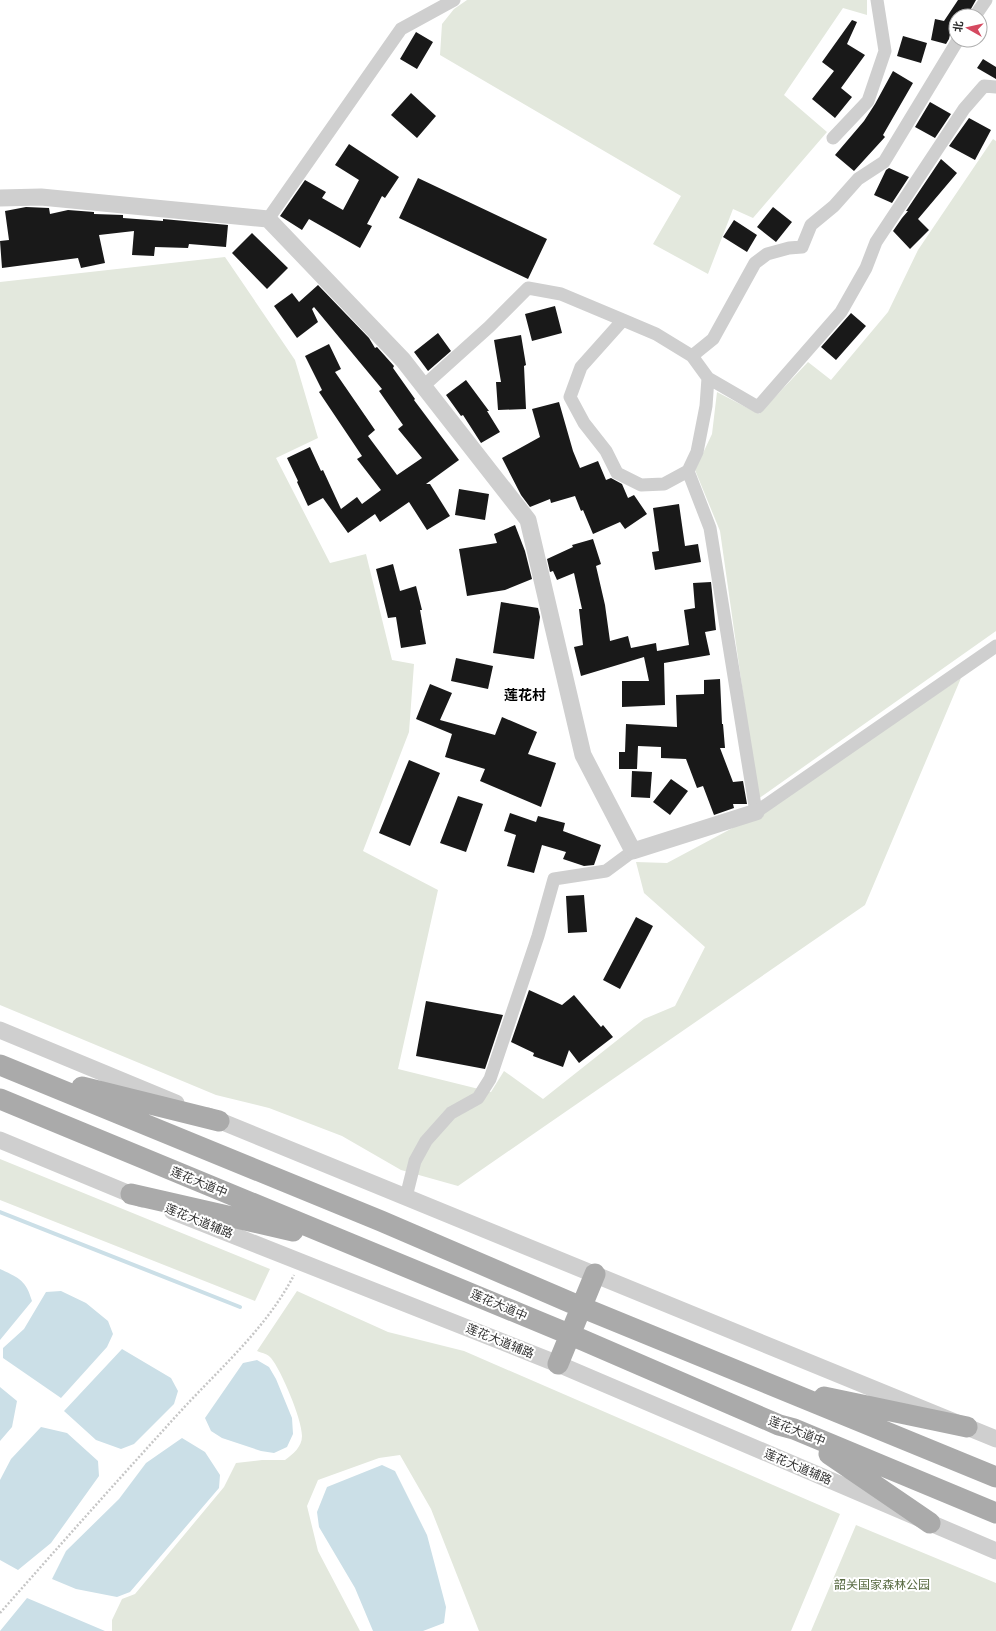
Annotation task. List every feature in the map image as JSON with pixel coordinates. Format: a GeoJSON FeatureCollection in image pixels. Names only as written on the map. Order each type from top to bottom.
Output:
{"type":"FeatureCollection","features":[{"type":"Feature","properties":{"kind":"main road"},"geometry":{"type":"LineString","coordinates":[[5,1067],[219,1121]]}},
{"type":"Feature","properties":{"kind":"main road"},"geometry":{"type":"LineString","coordinates":[[5,1067],[381,1221],[581,1307],[996,1477]]}},
{"type":"Feature","properties":{"kind":"main road","name":"莲花大道中"},"geometry":{"type":"LineString","coordinates":[[0,1099],[571,1335],[786,1427],[996,1513]]}},
{"type":"Feature","properties":{"kind":"main road"},"geometry":{"type":"LineString","coordinates":[[131,1194],[361,1248],[381,1221]]}},
{"type":"Feature","properties":{"kind":"main road"},"geometry":{"type":"LineString","coordinates":[[558,1364],[595,1274]]}},
{"type":"Feature","properties":{"kind":"main road"},"geometry":{"type":"LineString","coordinates":[[783,1390],[967,1427]]}},
{"type":"Feature","properties":{"kind":"main road"},"geometry":{"type":"LineString","coordinates":[[783,1390],[786,1427],[930,1523]]}},
{"type":"Feature","properties":{"kind":"street"},"geometry":{"type":"LineString","coordinates":[[268,219],[401,29],[454,0]]}},
{"type":"Feature","properties":{"kind":"street"},"geometry":{"type":"LineString","coordinates":[[833,138],[868,101],[884,51],[877,0]]}},
{"type":"Feature","properties":{"kind":"street"},"geometry":{"type":"LineString","coordinates":[[692,356],[713,339],[755,263],[767,254],[789,248],[802,247],[811,225],[834,206],[858,180],[884,162],[953,48]]}},
{"type":"Feature","properties":{"kind":"street"},"geometry":{"type":"LineString","coordinates":[[430,381],[489,327],[528,288],[561,294],[656,334],[692,356],[708,378],[758,407],[841,312],[866,268],[876,242],[964,109],[984,86],[996,87]]}},
{"type":"Feature","properties":{"kind":"street"},"geometry":{"type":"LineString","coordinates":[[0,198],[41,197],[268,219],[403,360],[528,520],[583,755],[633,851]]}},
{"type":"Feature","properties":{"kind":"street"},"geometry":{"type":"LineString","coordinates":[[623,320],[580,367],[570,396],[584,423],[606,451],[617,473],[641,486],[664,484],[688,471],[698,452],[706,406],[708,378]]}},
{"type":"Feature","properties":{"kind":"street"},"geometry":{"type":"LineString","coordinates":[[688,471],[710,528],[756,812]]}},
{"type":"Feature","properties":{"kind":"street"},"geometry":{"type":"LineString","coordinates":[[406,1197],[416,1161],[426,1141],[451,1113],[478,1098],[490,1079],[538,936],[554,880],[606,871],[633,851],[756,812],[996,646]]}},
{"type":"Feature","properties":{"kind":"street"},"geometry":{"type":"LineString","coordinates":[[0,1030],[996,1439]]}},
{"type":"Feature","properties":{"kind":"street","name":"莲花大道辅路"},"geometry":{"type":"LineString","coordinates":[[0,1140],[131,1194],[558,1364],[996,1551]]}},
{"type":"Feature","properties":{"kind":"path"},"geometry":{"type":"LineString","coordinates":[[0,1613],[179,1413],[254,1334],[284,1295],[301,1262]]}},
{"type":"Feature","properties":{"kind":"green space"},"geometry":{"type":"Polygon","coordinates":[[[467,0],[867,0],[867,15],[843,8],[784,95],[827,132],[753,218],[733,209],[708,274],[653,244],[681,196],[440,55],[442,24],[454,9],[467,0]]]}},
{"type":"Feature","properties":{"kind":"green space"},"geometry":{"type":"Polygon","coordinates":[[[993,139],[996,141],[996,631],[758,799],[720,531],[695,470],[712,434],[717,392],[759,414],[808,362],[831,380],[888,312],[918,250],[993,139]]]}},
{"type":"Feature","properties":{"kind":"green space"},"geometry":{"type":"Polygon","coordinates":[[[225,257],[295,360],[318,438],[276,458],[330,563],[366,554],[392,660],[414,664],[409,732],[363,851],[438,890],[398,1069],[491,1092],[504,1071],[543,1099],[644,1019],[675,1006],[705,947],[644,893],[636,862],[667,863],[755,816],[961,678],[865,905],[458,1186],[401,1170],[342,1136],[269,1108],[216,1095],[0,1005],[0,282],[225,257]]]}},
{"type":"Feature","properties":{"kind":"green space"},"geometry":{"type":"Polygon","coordinates":[[[0,1159],[270,1269],[255,1301],[0,1200],[0,1159]]]}},
{"type":"Feature","properties":{"kind":"green space"},"geometry":{"type":"Polygon","coordinates":[[[297,1291],[388,1332],[464,1351],[840,1514],[791,1631],[479,1631],[431,1509],[400,1455],[379,1458],[318,1480],[307,1506],[318,1551],[360,1631],[112,1631],[112,1620],[122,1599],[135,1594],[224,1487],[236,1463],[262,1460],[285,1460],[299,1447],[302,1436],[299,1418],[285,1383],[271,1358],[257,1351],[297,1291]]]}},
{"type":"Feature","properties":{"kind":"green space","name":"韶关国家森林公园"},"geometry":{"type":"Polygon","coordinates":[[[856,1525],[996,1583],[996,1631],[811,1631],[856,1525]]]}},
{"type":"Feature","properties":{"kind":"shaded area"},"geometry":{"type":"Polygon","coordinates":[[[0,1269],[21,1280],[27,1288],[32,1301],[0,1340],[0,1269]]]}},
{"type":"Feature","properties":{"kind":"shaded area"},"geometry":{"type":"Polygon","coordinates":[[[61,1291],[86,1303],[108,1321],[113,1334],[107,1347],[61,1398],[3,1358],[3,1348],[24,1329],[46,1292],[61,1291]]]}},
{"type":"Feature","properties":{"kind":"shaded area"},"geometry":{"type":"Polygon","coordinates":[[[122,1349],[171,1378],[178,1391],[174,1404],[134,1444],[121,1449],[96,1440],[64,1411],[122,1349]]]}},
{"type":"Feature","properties":{"kind":"shaded area"},"geometry":{"type":"Polygon","coordinates":[[[257,1360],[269,1367],[276,1379],[292,1418],[293,1434],[287,1447],[274,1453],[261,1451],[222,1438],[211,1431],[205,1418],[243,1363],[257,1360]]]}},
{"type":"Feature","properties":{"kind":"shaded area"},"geometry":{"type":"Polygon","coordinates":[[[0,1387],[17,1401],[12,1427],[0,1441],[0,1387]]]}},
{"type":"Feature","properties":{"kind":"shaded area"},"geometry":{"type":"Polygon","coordinates":[[[41,1427],[67,1433],[98,1461],[99,1476],[51,1543],[18,1570],[0,1560],[0,1480],[11,1459],[41,1427]]]}},
{"type":"Feature","properties":{"kind":"shaded area"},"geometry":{"type":"Polygon","coordinates":[[[182,1438],[205,1452],[220,1475],[219,1488],[130,1592],[117,1597],[76,1589],[52,1579],[66,1551],[119,1499],[146,1463],[182,1438]]]}},
{"type":"Feature","properties":{"kind":"shaded area"},"geometry":{"type":"Polygon","coordinates":[[[382,1465],[395,1471],[427,1535],[446,1607],[444,1623],[423,1631],[373,1631],[355,1588],[319,1527],[317,1512],[327,1487],[382,1465]]]}},
{"type":"Feature","properties":{"kind":"shaded area"},"geometry":{"type":"Polygon","coordinates":[[[27,1598],[105,1631],[0,1631],[27,1598]]]}},
{"type":"Feature","properties":{"kind":"building"},"geometry":{"type":"Polygon","coordinates":[[[958,0],[976,0],[972,8],[953,8],[958,0]]]}},
{"type":"Feature","properties":{"kind":"building"},"geometry":{"type":"Polygon","coordinates":[[[948,15],[948,41],[946,44],[931,40],[935,19],[944,21],[948,15]]]}},
{"type":"Feature","properties":{"kind":"building"},"geometry":{"type":"Polygon","coordinates":[[[852,20],[857,22],[847,44],[865,55],[841,88],[852,97],[835,118],[812,99],[834,71],[822,62],[852,20]]]}},
{"type":"Feature","properties":{"kind":"building"},"geometry":{"type":"Polygon","coordinates":[[[416,32],[433,42],[417,69],[400,59],[416,32]]]}},
{"type":"Feature","properties":{"kind":"building"},"geometry":{"type":"Polygon","coordinates":[[[903,36],[927,43],[921,63],[897,56],[903,36]]]}},
{"type":"Feature","properties":{"kind":"building"},"geometry":{"type":"Polygon","coordinates":[[[983,59],[996,67],[996,79],[977,68],[983,59]]]}},
{"type":"Feature","properties":{"kind":"building"},"geometry":{"type":"Polygon","coordinates":[[[893,71],[913,83],[883,135],[885,137],[854,171],[835,155],[864,121],[893,71]]]}},
{"type":"Feature","properties":{"kind":"building"},"geometry":{"type":"Polygon","coordinates":[[[411,93],[436,116],[417,138],[391,115],[411,93]]]}},
{"type":"Feature","properties":{"kind":"building"},"geometry":{"type":"Polygon","coordinates":[[[930,102],[951,114],[935,138],[915,127],[930,102]]]}},
{"type":"Feature","properties":{"kind":"building"},"geometry":{"type":"Polygon","coordinates":[[[969,118],[991,130],[975,160],[949,146],[969,118]]]}},
{"type":"Feature","properties":{"kind":"building"},"geometry":{"type":"Polygon","coordinates":[[[349,144],[399,177],[385,198],[382,196],[367,224],[372,226],[360,248],[309,219],[302,230],[280,216],[305,180],[326,192],[322,198],[343,210],[359,180],[335,165],[349,144]]]}},
{"type":"Feature","properties":{"kind":"building"},"geometry":{"type":"Polygon","coordinates":[[[941,159],[957,173],[918,219],[929,230],[910,249],[893,231],[908,211],[906,211],[941,159]]]}},
{"type":"Feature","properties":{"kind":"building"},"geometry":{"type":"Polygon","coordinates":[[[889,168],[909,177],[892,203],[874,195],[886,170],[889,168]]]}},
{"type":"Feature","properties":{"kind":"building"},"geometry":{"type":"Polygon","coordinates":[[[418,178],[547,239],[528,279],[399,218],[418,178]]]}},
{"type":"Feature","properties":{"kind":"building"},"geometry":{"type":"Polygon","coordinates":[[[26,207],[49,208],[50,214],[68,210],[94,212],[94,214],[123,215],[123,218],[163,221],[163,219],[228,225],[226,247],[189,244],[188,248],[155,247],[154,256],[132,255],[134,231],[99,235],[105,263],[81,268],[78,258],[2,268],[0,241],[9,240],[5,211],[26,207]]]}},
{"type":"Feature","properties":{"kind":"building"},"geometry":{"type":"Polygon","coordinates":[[[773,207],[792,222],[776,242],[757,227],[773,207]]]}},
{"type":"Feature","properties":{"kind":"building"},"geometry":{"type":"Polygon","coordinates":[[[734,220],[757,235],[747,252],[723,237],[734,220]]]}},
{"type":"Feature","properties":{"kind":"building"},"geometry":{"type":"Polygon","coordinates":[[[252,233],[288,268],[267,289],[232,253],[252,233]]]}},
{"type":"Feature","properties":{"kind":"building"},"geometry":{"type":"Polygon","coordinates":[[[318,285],[369,338],[375,348],[377,347],[394,366],[393,368],[415,399],[414,400],[459,460],[426,484],[430,484],[450,516],[427,530],[409,502],[380,522],[375,514],[348,533],[323,498],[308,506],[297,482],[298,481],[287,458],[310,447],[321,471],[323,470],[341,509],[357,497],[362,504],[381,490],[357,459],[362,456],[319,392],[322,390],[305,356],[329,344],[341,369],[335,372],[375,430],[368,436],[397,475],[422,458],[398,429],[403,425],[379,391],[382,389],[314,307],[312,309],[318,322],[297,338],[274,306],[292,293],[299,302],[318,285]]]}},
{"type":"Feature","properties":{"kind":"building"},"geometry":{"type":"Polygon","coordinates":[[[555,306],[562,333],[532,341],[525,314],[555,306]]]}},
{"type":"Feature","properties":{"kind":"building"},"geometry":{"type":"Polygon","coordinates":[[[851,313],[866,326],[836,360],[821,347],[851,313]]]}},
{"type":"Feature","properties":{"kind":"building"},"geometry":{"type":"Polygon","coordinates":[[[438,333],[451,351],[428,371],[414,352],[438,333]]]}},
{"type":"Feature","properties":{"kind":"building"},"geometry":{"type":"Polygon","coordinates":[[[521,335],[526,365],[524,366],[526,409],[498,410],[496,382],[501,382],[494,340],[521,335]]]}},
{"type":"Feature","properties":{"kind":"building"},"geometry":{"type":"Polygon","coordinates":[[[466,380],[489,411],[487,411],[500,432],[481,443],[463,415],[461,416],[446,395],[466,380]]]}},
{"type":"Feature","properties":{"kind":"building"},"geometry":{"type":"Polygon","coordinates":[[[559,402],[573,451],[580,468],[598,461],[606,480],[611,478],[622,484],[628,498],[634,495],[647,514],[625,529],[620,522],[593,534],[583,510],[581,511],[575,496],[551,503],[550,499],[530,507],[521,495],[502,458],[540,437],[532,409],[559,402]]]}},
{"type":"Feature","properties":{"kind":"building"},"geometry":{"type":"Polygon","coordinates":[[[459,489],[489,494],[485,520],[455,515],[459,489]]]}},
{"type":"Feature","properties":{"kind":"building"},"geometry":{"type":"Polygon","coordinates":[[[679,504],[685,546],[698,544],[701,562],[655,570],[652,552],[659,551],[653,508],[679,504]]]}},
{"type":"Feature","properties":{"kind":"building"},"geometry":{"type":"Polygon","coordinates":[[[515,525],[525,551],[532,579],[505,590],[467,596],[459,549],[497,543],[494,534],[515,525]]]}},
{"type":"Feature","properties":{"kind":"building"},"geometry":{"type":"Polygon","coordinates":[[[593,539],[601,564],[596,566],[605,605],[610,641],[628,636],[631,648],[656,643],[657,651],[689,645],[684,610],[695,608],[693,583],[711,582],[716,630],[705,632],[710,655],[664,663],[665,705],[622,707],[622,681],[649,681],[644,657],[581,676],[574,647],[583,645],[579,609],[582,609],[574,573],[557,580],[553,571],[550,572],[547,559],[573,547],[572,545],[593,539]]]}},
{"type":"Feature","properties":{"kind":"building"},"geometry":{"type":"Polygon","coordinates":[[[393,564],[400,591],[416,586],[422,610],[420,610],[426,644],[401,648],[396,617],[388,618],[376,569],[393,564]]]}},
{"type":"Feature","properties":{"kind":"building"},"geometry":{"type":"Polygon","coordinates":[[[501,602],[538,608],[540,617],[534,659],[493,653],[501,602]]]}},
{"type":"Feature","properties":{"kind":"building"},"geometry":{"type":"Polygon","coordinates":[[[456,658],[493,666],[488,689],[451,681],[456,658]]]}},
{"type":"Feature","properties":{"kind":"building"},"geometry":{"type":"Polygon","coordinates":[[[720,679],[722,724],[725,748],[720,748],[733,782],[743,781],[747,804],[733,804],[734,808],[714,815],[703,786],[697,788],[686,759],[661,758],[661,747],[638,746],[637,769],[619,769],[619,752],[625,752],[626,724],[677,727],[676,695],[704,694],[704,680],[720,679]]]}},
{"type":"Feature","properties":{"kind":"building"},"geometry":{"type":"Polygon","coordinates":[[[430,684],[452,693],[440,720],[495,735],[502,717],[537,732],[528,754],[556,763],[541,807],[480,781],[485,769],[445,757],[452,734],[416,719],[430,684]]]}},
{"type":"Feature","properties":{"kind":"building"},"geometry":{"type":"Polygon","coordinates":[[[409,760],[440,773],[410,846],[379,833],[409,760]]]}},
{"type":"Feature","properties":{"kind":"building"},"geometry":{"type":"Polygon","coordinates":[[[632,771],[652,772],[650,798],[631,797],[632,771]]]}},
{"type":"Feature","properties":{"kind":"building"},"geometry":{"type":"Polygon","coordinates":[[[671,779],[688,791],[670,815],[653,802],[671,779]]]}},
{"type":"Feature","properties":{"kind":"building"},"geometry":{"type":"Polygon","coordinates":[[[458,796],[483,804],[466,852],[440,843],[458,796]]]}},
{"type":"Feature","properties":{"kind":"building"},"geometry":{"type":"Polygon","coordinates":[[[510,813],[536,822],[538,816],[565,823],[563,831],[601,845],[594,865],[584,866],[563,859],[566,852],[542,845],[534,873],[507,866],[516,835],[504,831],[510,813]]]}},
{"type":"Feature","properties":{"kind":"building"},"geometry":{"type":"Polygon","coordinates":[[[584,895],[587,932],[568,933],[566,896],[584,895]]]}},
{"type":"Feature","properties":{"kind":"building"},"geometry":{"type":"Polygon","coordinates":[[[636,917],[653,926],[620,989],[603,980],[636,917]]]}},
{"type":"Feature","properties":{"kind":"building"},"geometry":{"type":"Polygon","coordinates":[[[529,990],[562,1005],[574,995],[601,1027],[603,1025],[613,1037],[579,1063],[569,1050],[563,1067],[533,1056],[534,1053],[511,1042],[529,990]]]}},
{"type":"Feature","properties":{"kind":"building"},"geometry":{"type":"Polygon","coordinates":[[[426,1001],[503,1015],[485,1069],[416,1056],[426,1001]]]}},
{"type":"Feature","properties":{"kind":"waterway"},"geometry":{"type":"LineString","coordinates":[[0,1212],[240,1307]]}},
{"type":"Feature","properties":{"kind":"district","name":"莲花村"},"geometry":{"type":"Point","coordinates":[525,695]}}]}
